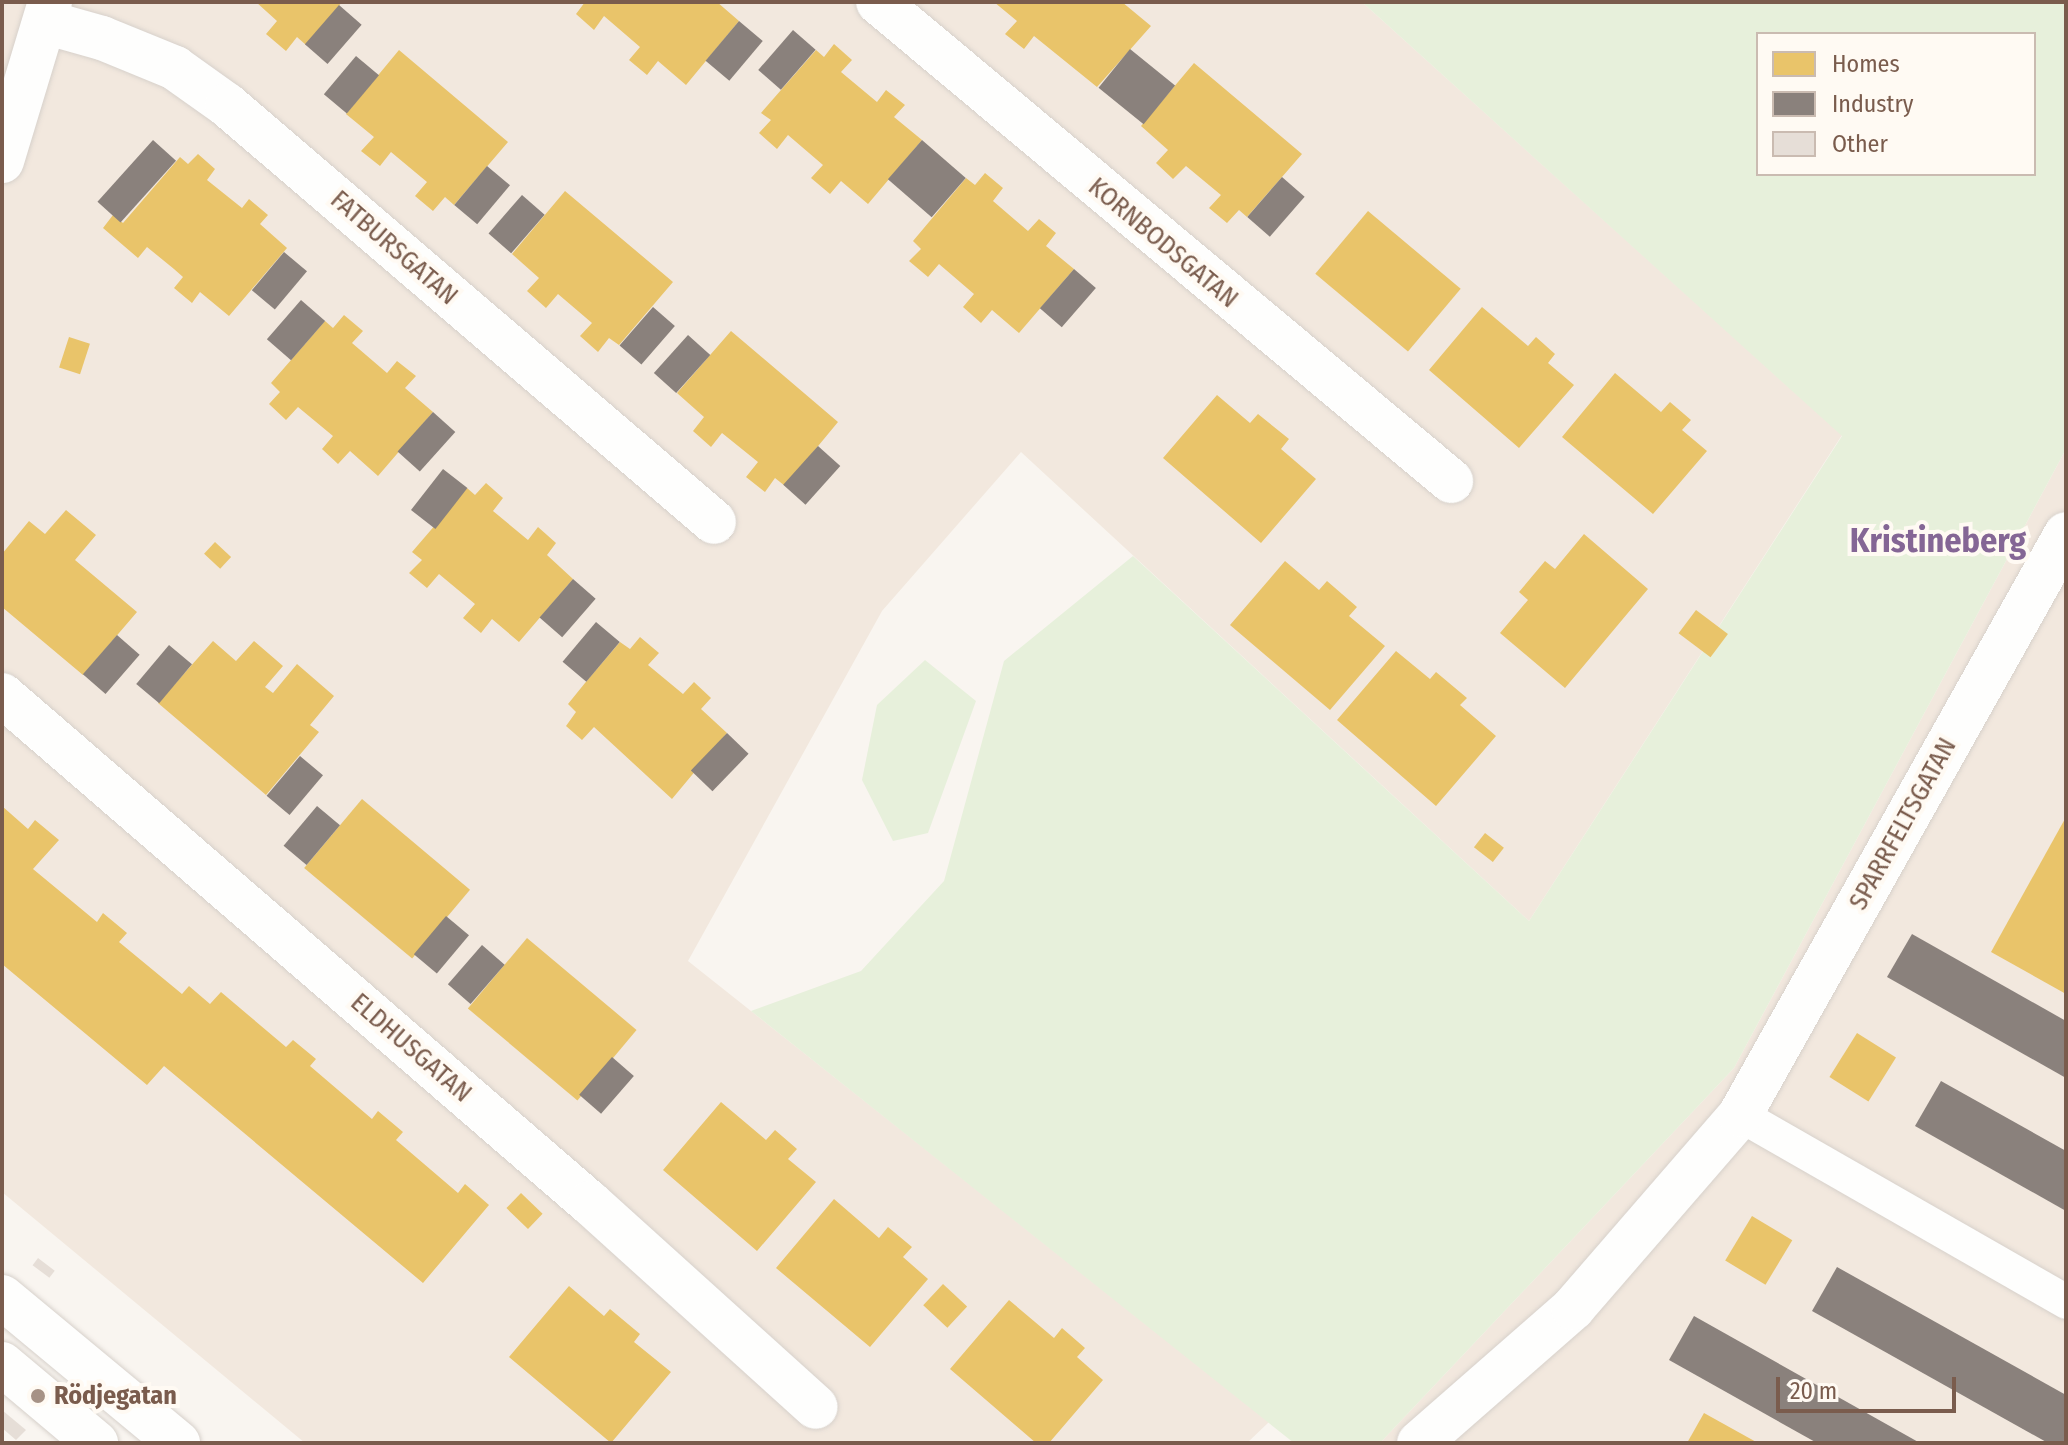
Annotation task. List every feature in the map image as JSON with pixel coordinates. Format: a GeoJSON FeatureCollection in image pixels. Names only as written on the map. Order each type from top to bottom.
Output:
{"type":"FeatureCollection","features":[{"type":"Feature","properties":{"kind":"street","name":"KORNBODSGATAN"},"geometry":{"type":"LineString","coordinates":[[878,2],[1451,481]]}},
{"type":"Feature","properties":{"kind":"street"},"geometry":{"type":"LineString","coordinates":[[2,161],[48,12]]}},
{"type":"Feature","properties":{"kind":"street","name":"FATBURSGATAN"},"geometry":{"type":"LineString","coordinates":[[48,12],[175,68],[227,105],[714,522]]}},
{"type":"Feature","properties":{"kind":"street","name":"SPARRFELTSGATAN"},"geometry":{"type":"LineString","coordinates":[[1419,1443],[1573,1308],[1740,1115],[2066,534]]}},
{"type":"Feature","properties":{"kind":"street","name":"ELDHUSGATAN"},"geometry":{"type":"LineString","coordinates":[[2,695],[578,1193],[816,1407]]}},
{"type":"Feature","properties":{"kind":"street"},"geometry":{"type":"LineString","coordinates":[[2,1297],[178,1443]]}},
{"type":"Feature","properties":{"kind":"street"},"geometry":{"type":"LineString","coordinates":[[2,1364],[96,1443]]}},
{"type":"Feature","properties":{"kind":"lane"},"geometry":{"type":"LineString","coordinates":[[1740,1115],[2066,1302]]}},
{"type":"Feature","properties":{"kind":"shaded area"},"geometry":{"type":"Polygon","coordinates":[[[2,2],[1362,2],[1842,435],[1529,921],[1021,452],[882,611],[688,961],[1269,1422],[1247,1443],[305,1443],[2,1192],[2,2]]]}},
{"type":"Feature","properties":{"kind":"shaded area"},"geometry":{"type":"Polygon","coordinates":[[[2066,449],[2066,1443],[1380,1443],[1734,1068],[2066,449]]]}},
{"type":"Feature","properties":{"kind":"green space"},"geometry":{"type":"Polygon","coordinates":[[[1362,2],[2066,2],[2066,449],[1734,1068],[1380,1443],[1294,1443],[751,1011],[861,971],[944,881],[1004,661],[1133,556],[1529,921],[1842,436],[1362,2]]]}},
{"type":"Feature","properties":{"kind":"green space"},"geometry":{"type":"Polygon","coordinates":[[[925,660],[976,701],[928,833],[893,841],[862,780],[877,705],[925,660]]]}},
{"type":"Feature","properties":{"kind":"building: Homes"},"geometry":{"type":"Polygon","coordinates":[[[256,2],[342,2],[306,45],[297,37],[286,51],[266,34],[277,21],[256,2]]]}},
{"type":"Feature","properties":{"kind":"building: Homes"},"geometry":{"type":"Polygon","coordinates":[[[585,2],[717,2],[739,21],[686,85],[658,61],[647,75],[629,60],[640,47],[604,16],[594,30],[576,14],[585,2]]]}},
{"type":"Feature","properties":{"kind":"building: Homes"},"geometry":{"type":"Polygon","coordinates":[[[994,2],[1122,2],[1151,26],[1097,87],[1034,36],[1024,49],[1005,34],[1017,21],[994,2]]]}},
{"type":"Feature","properties":{"kind":"building: Homes"},"geometry":{"type":"Polygon","coordinates":[[[834,44],[852,60],[841,72],[877,102],[886,90],[905,105],[894,117],[922,140],[868,204],[841,181],[830,194],[811,178],[823,165],[788,135],[777,149],[759,133],[771,120],[761,113],[816,50],[824,57],[834,44]]]}},
{"type":"Feature","properties":{"kind":"building: Homes"},"geometry":{"type":"Polygon","coordinates":[[[399,50],[508,142],[454,205],[445,197],[433,211],[415,196],[427,182],[391,152],[380,166],[361,151],[374,137],[346,114],[399,50]]]}},
{"type":"Feature","properties":{"kind":"building: Homes"},"geometry":{"type":"Polygon","coordinates":[[[1194,63],[1302,154],[1247,217],[1239,210],[1227,223],[1209,208],[1221,195],[1186,166],[1173,179],[1156,163],[1168,150],[1141,126],[1194,63]]]}},
{"type":"Feature","properties":{"kind":"building: Homes"},"geometry":{"type":"Polygon","coordinates":[[[198,154],[215,169],[207,180],[242,208],[249,199],[268,215],[260,224],[287,248],[229,316],[200,292],[192,303],[174,288],[183,277],[174,269],[147,247],[138,258],[103,228],[113,215],[123,223],[180,157],[188,164],[198,154]]]}},
{"type":"Feature","properties":{"kind":"building: Homes"},"geometry":{"type":"Polygon","coordinates":[[[985,173],[1003,188],[993,201],[1028,231],[1039,219],[1056,233],[1046,246],[1074,269],[1019,333],[992,310],[981,323],[963,307],[974,294],[939,264],[928,277],[909,261],[921,249],[913,241],[966,178],[975,185],[985,173]]]}},
{"type":"Feature","properties":{"kind":"building: Homes"},"geometry":{"type":"Polygon","coordinates":[[[565,191],[673,282],[619,345],[609,338],[598,352],[580,336],[592,323],[558,294],[546,308],[527,291],[539,278],[512,254],[565,191]]]}},
{"type":"Feature","properties":{"kind":"building: Homes"},"geometry":{"type":"Polygon","coordinates":[[[1368,211],[1461,289],[1408,352],[1315,274],[1368,211]]]}},
{"type":"Feature","properties":{"kind":"building: Homes"},"geometry":{"type":"Polygon","coordinates":[[[1482,307],[1528,346],[1536,337],[1555,354],[1548,363],[1574,385],[1519,448],[1429,370],[1482,307]]]}},
{"type":"Feature","properties":{"kind":"building: Homes"},"geometry":{"type":"Polygon","coordinates":[[[344,315],[363,331],[352,343],[387,373],[397,361],[416,376],[405,388],[433,412],[378,476],[350,451],[338,464],[322,449],[333,436],[298,407],[286,420],[269,404],[280,392],[271,383],[325,321],[333,328],[344,315]]]}},
{"type":"Feature","properties":{"kind":"building: Homes"},"geometry":{"type":"Polygon","coordinates":[[[731,331],[838,422],[785,486],[775,478],[765,492],[746,477],[758,462],[722,433],[711,447],[693,431],[704,417],[677,393],[731,331]]]}},
{"type":"Feature","properties":{"kind":"building: Homes"},"geometry":{"type":"Polygon","coordinates":[[[69,337],[90,344],[80,374],[59,367],[69,337]]]}},
{"type":"Feature","properties":{"kind":"building: Homes"},"geometry":{"type":"Polygon","coordinates":[[[1615,373],[1661,412],[1670,402],[1691,420],[1682,430],[1707,451],[1653,514],[1562,437],[1615,373]]]}},
{"type":"Feature","properties":{"kind":"building: Homes"},"geometry":{"type":"Polygon","coordinates":[[[1217,395],[1250,423],[1258,414],[1289,439],[1281,449],[1316,479],[1261,543],[1163,458],[1217,395]]]}},
{"type":"Feature","properties":{"kind":"building: Homes"},"geometry":{"type":"Polygon","coordinates":[[[486,483],[503,498],[493,511],[528,540],[538,527],[556,543],[547,555],[573,579],[519,642],[492,619],[481,633],[463,618],[475,604],[439,574],[427,588],[409,573],[422,560],[412,552],[467,488],[475,495],[486,483]]]}},
{"type":"Feature","properties":{"kind":"building: Homes"},"geometry":{"type":"Polygon","coordinates":[[[66,510],[96,535],[75,560],[137,612],[83,675],[2,607],[2,554],[29,521],[45,534],[66,510]]]}},
{"type":"Feature","properties":{"kind":"building: Homes"},"geometry":{"type":"Polygon","coordinates":[[[1584,534],[1648,589],[1565,688],[1500,633],[1528,600],[1519,592],[1545,561],[1555,569],[1584,534]]]}},
{"type":"Feature","properties":{"kind":"building: Homes"},"geometry":{"type":"Polygon","coordinates":[[[215,542],[231,557],[220,569],[204,554],[215,542]]]}},
{"type":"Feature","properties":{"kind":"building: Homes"},"geometry":{"type":"Polygon","coordinates":[[[1285,561],[1319,590],[1327,581],[1357,607],[1349,616],[1385,646],[1330,710],[1230,625],[1285,561]]]}},
{"type":"Feature","properties":{"kind":"building: Homes"},"geometry":{"type":"Polygon","coordinates":[[[1696,610],[1728,634],[1710,657],[1679,633],[1696,610]]]}},
{"type":"Feature","properties":{"kind":"building: Homes"},"geometry":{"type":"Polygon","coordinates":[[[640,637],[659,653],[648,665],[683,694],[694,682],[711,698],[701,709],[727,733],[672,799],[594,727],[582,740],[566,726],[576,712],[568,704],[585,683],[620,642],[630,649],[640,637]]]}},
{"type":"Feature","properties":{"kind":"building: Homes"},"geometry":{"type":"Polygon","coordinates":[[[213,641],[236,661],[254,641],[283,666],[265,687],[273,693],[297,664],[334,696],[310,725],[319,732],[266,795],[158,703],[213,641]]]}},
{"type":"Feature","properties":{"kind":"building: Homes"},"geometry":{"type":"Polygon","coordinates":[[[1396,651],[1430,679],[1436,672],[1467,698],[1460,705],[1496,736],[1436,806],[1337,720],[1396,651]]]}},
{"type":"Feature","properties":{"kind":"building: Homes"},"geometry":{"type":"Polygon","coordinates":[[[362,799],[470,890],[412,959],[304,868],[362,799]]]}},
{"type":"Feature","properties":{"kind":"building: Homes"},"geometry":{"type":"Polygon","coordinates":[[[2,806],[28,829],[35,820],[59,840],[33,869],[97,922],[103,913],[127,933],[119,942],[182,994],[189,986],[210,1004],[221,992],[286,1047],[293,1040],[316,1059],[310,1066],[372,1119],[378,1111],[403,1132],[396,1140],[458,1193],[465,1184],[489,1205],[423,1283],[164,1066],[147,1085],[2,964],[2,806]]]}},
{"type":"Feature","properties":{"kind":"building: Homes"},"geometry":{"type":"Polygon","coordinates":[[[2066,817],[2066,994],[1991,952],[2066,817]]]}},
{"type":"Feature","properties":{"kind":"building: Homes"},"geometry":{"type":"Polygon","coordinates":[[[1485,833],[1504,848],[1493,862],[1474,847],[1485,833]]]}},
{"type":"Feature","properties":{"kind":"building: Homes"},"geometry":{"type":"Polygon","coordinates":[[[527,938],[637,1030],[577,1100],[468,1008],[527,938]]]}},
{"type":"Feature","properties":{"kind":"building: Homes"},"geometry":{"type":"Polygon","coordinates":[[[1857,1033],[1896,1057],[1868,1101],[1829,1077],[1857,1033]]]}},
{"type":"Feature","properties":{"kind":"building: Homes"},"geometry":{"type":"Polygon","coordinates":[[[721,1102],[766,1140],[775,1130],[797,1149],[788,1159],[816,1182],[757,1251],[663,1170],[721,1102]]]}},
{"type":"Feature","properties":{"kind":"building: Homes"},"geometry":{"type":"Polygon","coordinates":[[[521,1193],[543,1214],[528,1229],[506,1208],[521,1193]]]}},
{"type":"Feature","properties":{"kind":"building: Homes"},"geometry":{"type":"Polygon","coordinates":[[[834,1199],[879,1238],[888,1227],[912,1247],[903,1257],[928,1279],[870,1347],[776,1268],[834,1199]]]}},
{"type":"Feature","properties":{"kind":"building: Homes"},"geometry":{"type":"Polygon","coordinates":[[[1752,1216],[1792,1240],[1766,1285],[1725,1261],[1752,1216]]]}},
{"type":"Feature","properties":{"kind":"building: Homes"},"geometry":{"type":"Polygon","coordinates":[[[943,1284],[967,1307],[947,1328],[923,1305],[943,1284]]]}},
{"type":"Feature","properties":{"kind":"building: Homes"},"geometry":{"type":"Polygon","coordinates":[[[569,1286],[604,1316],[610,1309],[640,1334],[634,1342],[671,1372],[611,1443],[509,1357],[569,1286]]]}},
{"type":"Feature","properties":{"kind":"building: Homes"},"geometry":{"type":"Polygon","coordinates":[[[1009,1300],[1054,1338],[1062,1328],[1085,1348],[1077,1357],[1103,1380],[1049,1443],[1036,1443],[950,1369],[1009,1300]]]}},
{"type":"Feature","properties":{"kind":"building: Homes"},"geometry":{"type":"Polygon","coordinates":[[[1704,1413],[1758,1443],[1687,1443],[1704,1413]]]}},
{"type":"Feature","properties":{"kind":"building: Industry"},"geometry":{"type":"Polygon","coordinates":[[[339,5],[362,25],[328,64],[305,44],[339,5]]]}},
{"type":"Feature","properties":{"kind":"building: Industry"},"geometry":{"type":"Polygon","coordinates":[[[739,21],[763,41],[729,81],[706,61],[739,21]]]}},
{"type":"Feature","properties":{"kind":"building: Industry"},"geometry":{"type":"Polygon","coordinates":[[[793,30],[816,50],[781,90],[758,70],[793,30]]]}},
{"type":"Feature","properties":{"kind":"building: Industry"},"geometry":{"type":"Polygon","coordinates":[[[1130,49],[1175,86],[1144,124],[1099,88],[1130,49]]]}},
{"type":"Feature","properties":{"kind":"building: Industry"},"geometry":{"type":"Polygon","coordinates":[[[356,56],[379,75],[347,114],[324,94],[356,56]]]}},
{"type":"Feature","properties":{"kind":"building: Industry"},"geometry":{"type":"Polygon","coordinates":[[[153,140],[176,161],[120,222],[97,202],[153,140]]]}},
{"type":"Feature","properties":{"kind":"building: Industry"},"geometry":{"type":"Polygon","coordinates":[[[922,140],[966,178],[932,217],[888,179],[922,140]]]}},
{"type":"Feature","properties":{"kind":"building: Industry"},"geometry":{"type":"Polygon","coordinates":[[[487,166],[510,185],[477,224],[454,205],[487,166]]]}},
{"type":"Feature","properties":{"kind":"building: Industry"},"geometry":{"type":"Polygon","coordinates":[[[1282,177],[1305,197],[1270,237],[1247,217],[1282,177]]]}},
{"type":"Feature","properties":{"kind":"building: Industry"},"geometry":{"type":"Polygon","coordinates":[[[522,195],[545,215],[511,253],[489,233],[522,195]]]}},
{"type":"Feature","properties":{"kind":"building: Industry"},"geometry":{"type":"Polygon","coordinates":[[[284,252],[307,271],[275,310],[252,290],[284,252]]]}},
{"type":"Feature","properties":{"kind":"building: Industry"},"geometry":{"type":"Polygon","coordinates":[[[1074,269],[1096,288],[1062,327],[1040,308],[1074,269]]]}},
{"type":"Feature","properties":{"kind":"building: Industry"},"geometry":{"type":"Polygon","coordinates":[[[301,300],[325,321],[291,360],[267,339],[301,300]]]}},
{"type":"Feature","properties":{"kind":"building: Industry"},"geometry":{"type":"Polygon","coordinates":[[[653,307],[675,326],[641,365],[620,345],[653,307]]]}},
{"type":"Feature","properties":{"kind":"building: Industry"},"geometry":{"type":"Polygon","coordinates":[[[688,335],[710,355],[676,393],[654,373],[688,335]]]}},
{"type":"Feature","properties":{"kind":"building: Industry"},"geometry":{"type":"Polygon","coordinates":[[[433,412],[455,432],[420,471],[398,451],[433,412]]]}},
{"type":"Feature","properties":{"kind":"building: Industry"},"geometry":{"type":"Polygon","coordinates":[[[818,446],[840,466],[805,505],[783,485],[818,446]]]}},
{"type":"Feature","properties":{"kind":"building: Industry"},"geometry":{"type":"Polygon","coordinates":[[[443,469],[467,488],[435,529],[411,510],[443,469]]]}},
{"type":"Feature","properties":{"kind":"building: Industry"},"geometry":{"type":"Polygon","coordinates":[[[573,579],[596,599],[562,637],[540,617],[573,579]]]}},
{"type":"Feature","properties":{"kind":"building: Industry"},"geometry":{"type":"Polygon","coordinates":[[[596,622],[620,642],[586,682],[563,662],[596,622]]]}},
{"type":"Feature","properties":{"kind":"building: Industry"},"geometry":{"type":"Polygon","coordinates":[[[117,635],[140,655],[106,694],[83,674],[117,635]]]}},
{"type":"Feature","properties":{"kind":"building: Industry"},"geometry":{"type":"Polygon","coordinates":[[[169,645],[192,664],[159,703],[136,684],[169,645]]]}},
{"type":"Feature","properties":{"kind":"building: Industry"},"geometry":{"type":"Polygon","coordinates":[[[727,733],[749,754],[712,791],[691,770],[727,733]]]}},
{"type":"Feature","properties":{"kind":"building: Industry"},"geometry":{"type":"Polygon","coordinates":[[[300,756],[323,775],[290,815],[267,796],[300,756]]]}},
{"type":"Feature","properties":{"kind":"building: Industry"},"geometry":{"type":"Polygon","coordinates":[[[317,806],[340,825],[307,865],[284,846],[317,806]]]}},
{"type":"Feature","properties":{"kind":"building: Industry"},"geometry":{"type":"Polygon","coordinates":[[[446,916],[469,935],[437,974],[414,954],[446,916]]]}},
{"type":"Feature","properties":{"kind":"building: Industry"},"geometry":{"type":"Polygon","coordinates":[[[1912,934],[2066,1021],[2066,1078],[1887,977],[1912,934]]]}},
{"type":"Feature","properties":{"kind":"building: Industry"},"geometry":{"type":"Polygon","coordinates":[[[482,945],[505,965],[471,1004],[448,984],[482,945]]]}},
{"type":"Feature","properties":{"kind":"building: Industry"},"geometry":{"type":"Polygon","coordinates":[[[612,1057],[634,1076],[601,1114],[579,1095],[612,1057]]]}},
{"type":"Feature","properties":{"kind":"building: Industry"},"geometry":{"type":"Polygon","coordinates":[[[1941,1081],[2066,1151],[2066,1211],[1915,1126],[1941,1081]]]}},
{"type":"Feature","properties":{"kind":"building: Industry"},"geometry":{"type":"Polygon","coordinates":[[[1837,1267],[2066,1395],[2066,1443],[2048,1443],[1812,1311],[1837,1267]]]}},
{"type":"Feature","properties":{"kind":"building: Industry"},"geometry":{"type":"Polygon","coordinates":[[[1694,1316],[1920,1443],[1817,1443],[1669,1360],[1694,1316]]]}},
{"type":"Feature","properties":{"kind":"building: Other"},"geometry":{"type":"Polygon","coordinates":[[[38,1258],[55,1271],[49,1278],[33,1265],[38,1258]]]}},
{"type":"Feature","properties":{"kind":"building: Other"},"geometry":{"type":"Polygon","coordinates":[[[2,1410],[26,1430],[16,1440],[2,1428],[2,1410]]]}},
{"type":"Feature","properties":{"kind":"place","name":"Rödjegatan"},"geometry":{"type":"Point","coordinates":[38,1396]}},
{"type":"Feature","properties":{"kind":"district","name":"Kristineberg"},"geometry":{"type":"Point","coordinates":[1938,541]}}]}
